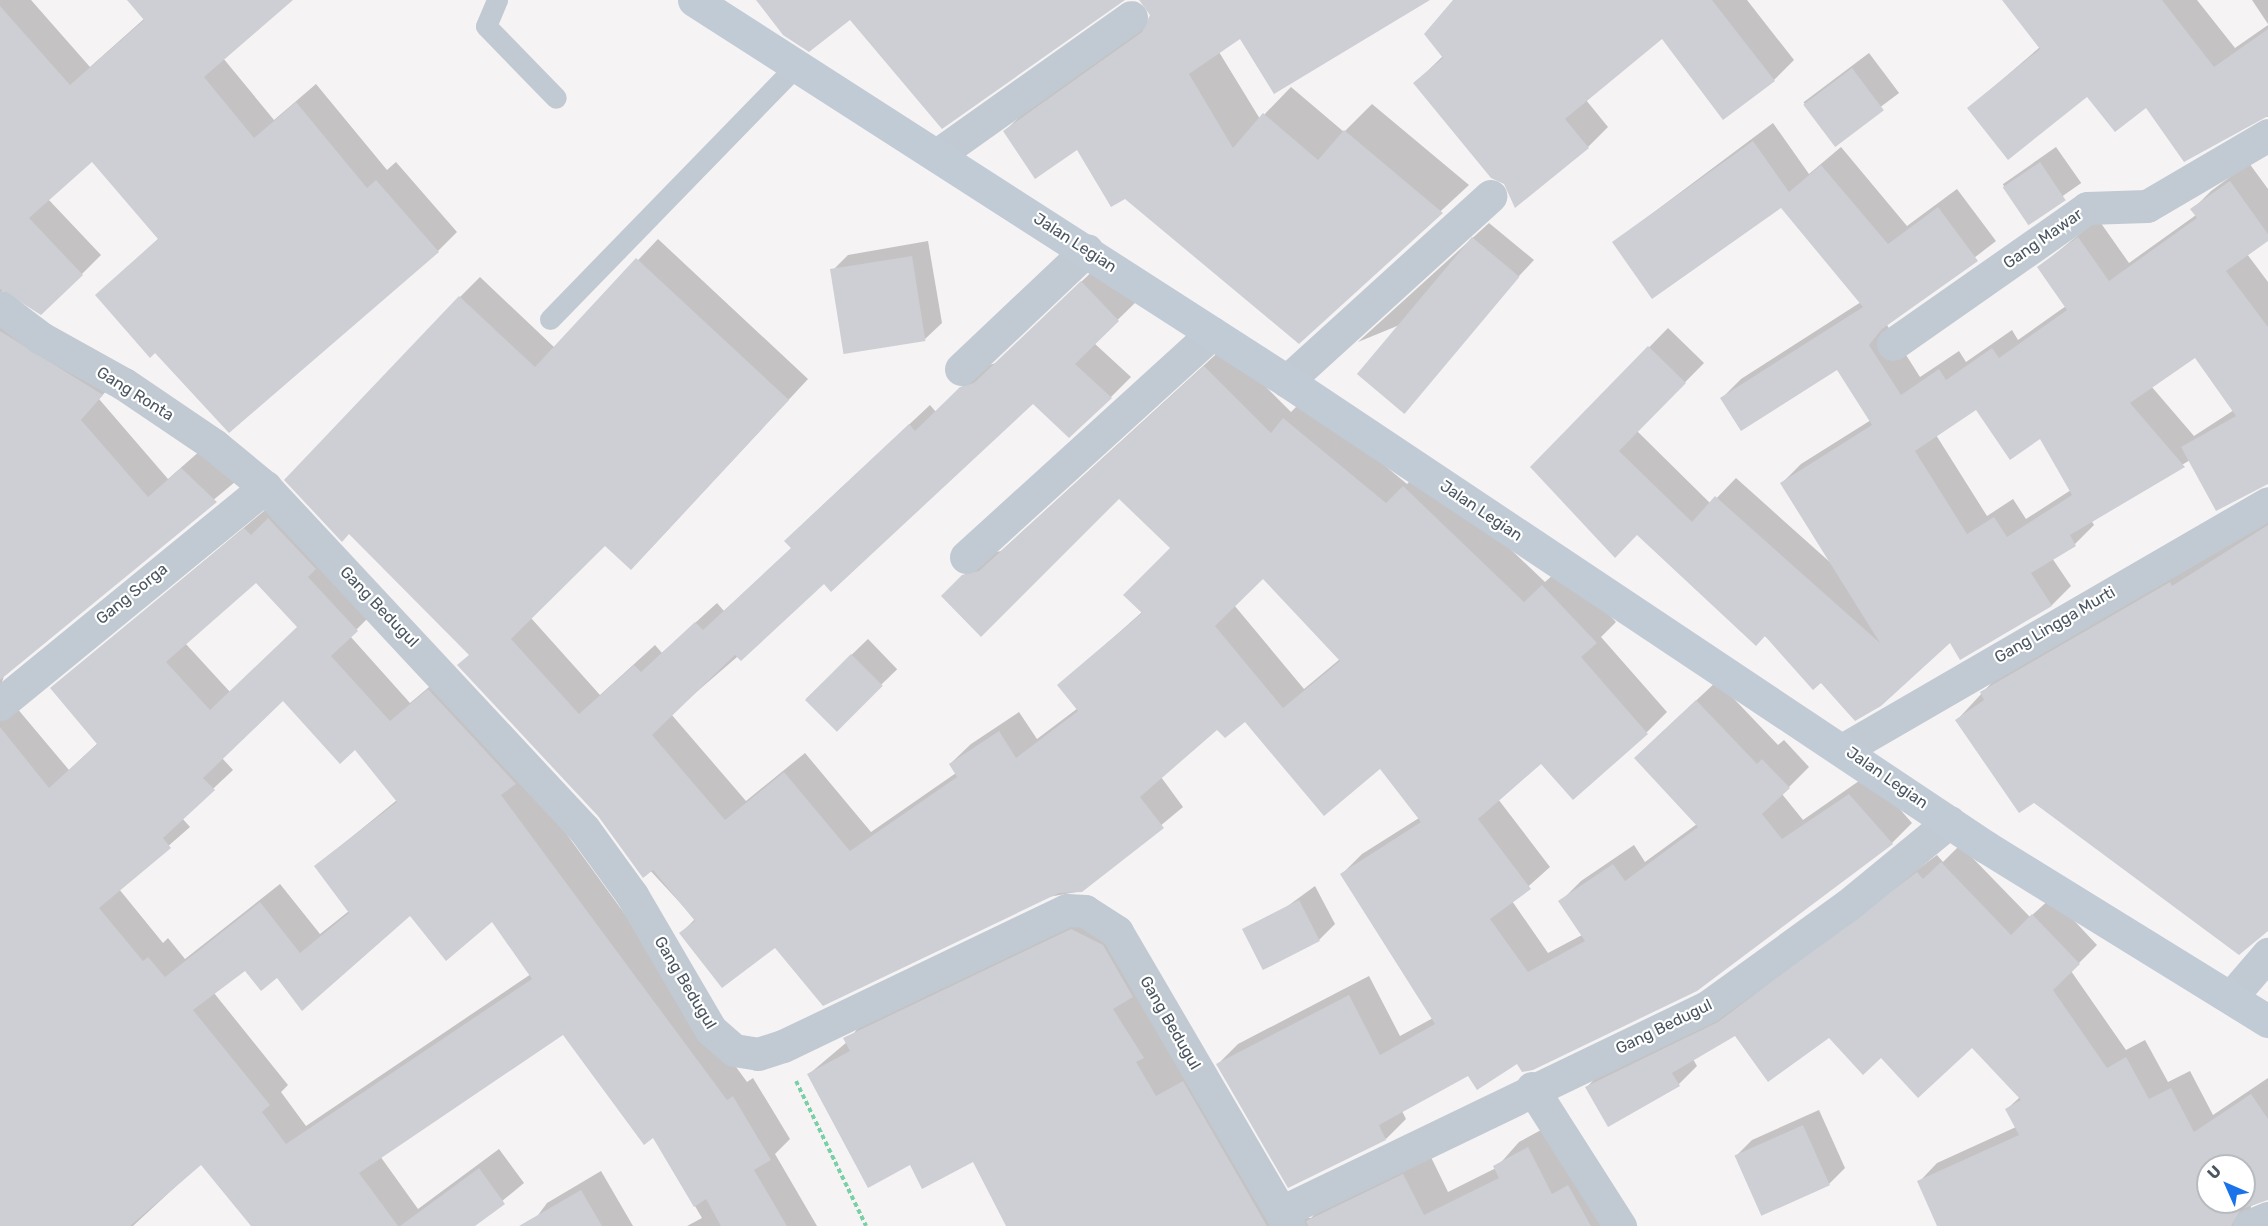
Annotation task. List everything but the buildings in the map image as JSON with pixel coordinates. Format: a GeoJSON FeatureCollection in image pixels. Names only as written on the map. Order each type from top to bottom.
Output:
{"type":"FeatureCollection","features":[{"type":"Feature","properties":{"kind":"main road","name":"Jalan Legian"},"geometry":{"type":"LineString","coordinates":[[694,0],[1087,250],[1287,381],[1676,644],[1844,748],[1949,822],[2268,1021]]}},
{"type":"Feature","properties":{"kind":"street"},"geometry":{"type":"LineString","coordinates":[[937,155],[1131,16]]}},
{"type":"Feature","properties":{"kind":"street","name":"Gang Mawar"},"geometry":{"type":"LineString","coordinates":[[1893,344],[2087,208],[2147,206],[2268,135]]}},
{"type":"Feature","properties":{"kind":"street"},"geometry":{"type":"LineString","coordinates":[[1287,381],[1490,196]]}},
{"type":"Feature","properties":{"kind":"street"},"geometry":{"type":"LineString","coordinates":[[961,369],[1087,250]]}},
{"type":"Feature","properties":{"kind":"street","name":"Gang Ronta"},"geometry":{"type":"LineString","coordinates":[[0,307],[41,338],[124,384],[205,439],[266,487]]}},
{"type":"Feature","properties":{"kind":"street"},"geometry":{"type":"LineString","coordinates":[[966,556],[1212,333]]}},
{"type":"Feature","properties":{"kind":"street","name":"Gang Sorga"},"geometry":{"type":"LineString","coordinates":[[0,704],[266,487]]}},
{"type":"Feature","properties":{"kind":"street","name":"Gang Bedugul"},"geometry":{"type":"LineString","coordinates":[[266,487],[584,829],[632,895],[711,1030],[734,1050],[758,1054],[783,1046],[1067,910],[1085,911],[1116,932],[1285,1219],[1532,1088],[1724,996],[1949,822]]}},
{"type":"Feature","properties":{"kind":"street","name":"Gang Lingga Murti"},"geometry":{"type":"LineString","coordinates":[[1844,748],[2268,503]]}},
{"type":"Feature","properties":{"kind":"street"},"geometry":{"type":"LineString","coordinates":[[2231,997],[2268,954]]}},
{"type":"Feature","properties":{"kind":"street"},"geometry":{"type":"LineString","coordinates":[[1532,1088],[1620,1226]]}},
{"type":"Feature","properties":{"kind":"street"},"geometry":{"type":"LineString","coordinates":[[2249,1226],[2268,1218]]}},
{"type":"Feature","properties":{"kind":"lane"},"geometry":{"type":"LineString","coordinates":[[497,0],[486,26],[556,98]]}},
{"type":"Feature","properties":{"kind":"lane"},"geometry":{"type":"LineString","coordinates":[[550,319],[797,65]]}},
{"type":"Feature","properties":{"kind":"path"},"geometry":{"type":"LineString","coordinates":[[783,1046],[866,1226]]}}]}
